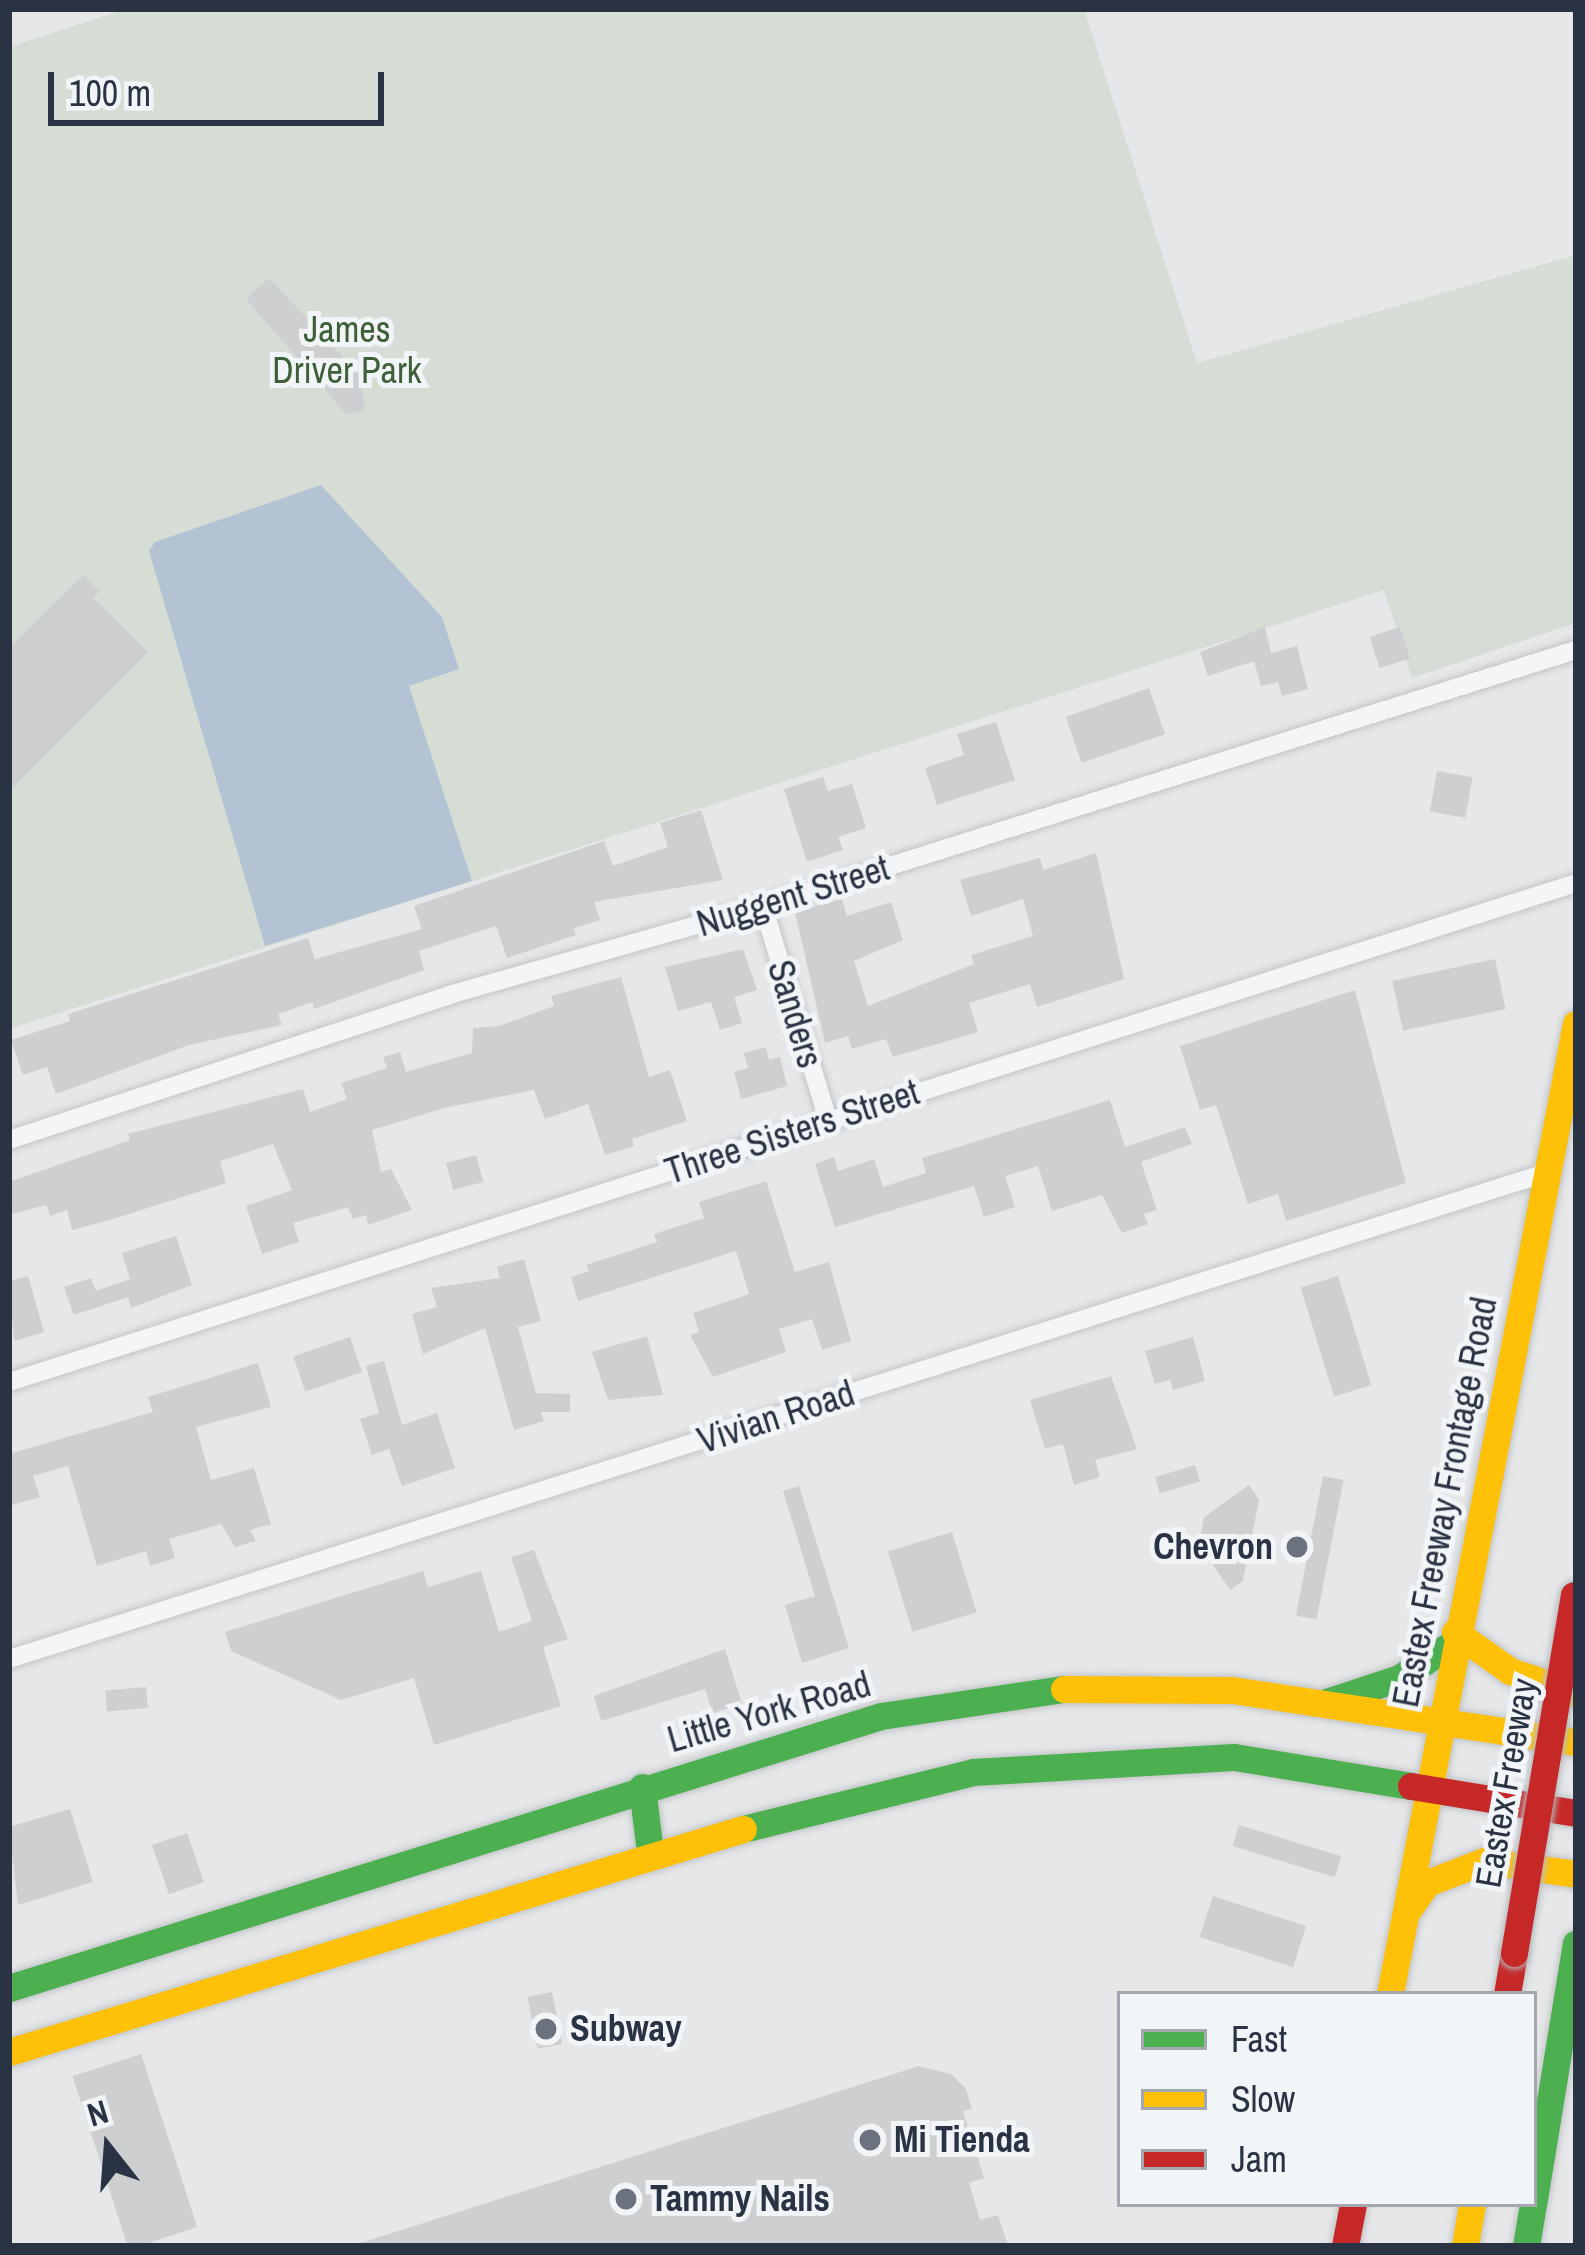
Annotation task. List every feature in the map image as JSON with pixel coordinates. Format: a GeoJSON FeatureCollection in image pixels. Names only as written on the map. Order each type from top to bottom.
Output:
{"type":"FeatureCollection","features":[{"type":"Feature","properties":{"kind":"main road","name":"Eastex Freeway Frontage Road"},"geometry":{"type":"LineString","coordinates":[[1391,1991],[1454,1638],[1576,1024]]}},
{"type":"Feature","properties":{"kind":"main road","name":"Eastex Freeway"},"geometry":{"type":"LineString","coordinates":[[1508,1991],[1575,1590]]}},
{"type":"Feature","properties":{"kind":"main road"},"geometry":{"type":"LineString","coordinates":[[1322,1703],[1399,1678],[1454,1638],[1497,1664],[1576,1693]]}},
{"type":"Feature","properties":{"kind":"main road","name":"Little York Road"},"geometry":{"type":"LineString","coordinates":[[9,1988],[641,1787],[881,1716],[982,1697],[1049,1689],[1232,1690],[1576,1742]]}},
{"type":"Feature","properties":{"kind":"main road"},"geometry":{"type":"LineString","coordinates":[[9,2052],[650,1852],[889,1790],[1054,1763],[1234,1757],[1576,1813]]}},
{"type":"Feature","properties":{"kind":"main road"},"geometry":{"type":"LineString","coordinates":[[641,1787],[650,1852]]}},
{"type":"Feature","properties":{"kind":"main road"},"geometry":{"type":"LineString","coordinates":[[1406,1914],[1427,1883],[1484,1861],[1576,1874]]}},
{"type":"Feature","properties":{"kind":"main road"},"geometry":{"type":"LineString","coordinates":[[1537,2177],[1574,1952]]}},
{"type":"Feature","properties":{"kind":"main road"},"geometry":{"type":"LineString","coordinates":[[1345,2246],[1352,2207]]}},
{"type":"Feature","properties":{"kind":"main road"},"geometry":{"type":"LineString","coordinates":[[1362,2246],[1366,2207]]}},
{"type":"Feature","properties":{"kind":"main road"},"geometry":{"type":"LineString","coordinates":[[1465,2246],[1472,2207]]}},
{"type":"Feature","properties":{"kind":"main road"},"geometry":{"type":"LineString","coordinates":[[1526,2246],[1532,2207]]}},
{"type":"Feature","properties":{"kind":"street","name":"Nuggent Street"},"geometry":{"type":"LineString","coordinates":[[9,1140],[449,995],[763,906],[1576,650]]}},
{"type":"Feature","properties":{"kind":"street","name":"Three Sisters Street"},"geometry":{"type":"LineString","coordinates":[[9,1382],[1576,883]]}},
{"type":"Feature","properties":{"kind":"street","name":"Sanders"},"geometry":{"type":"LineString","coordinates":[[763,906],[828,1120]]}},
{"type":"Feature","properties":{"kind":"street","name":"Vivian Road"},"geometry":{"type":"LineString","coordinates":[[9,1659],[1543,1174]]}},
{"type":"Feature","properties":{"kind":"green space","name":"James Driver Park"},"geometry":{"type":"Polygon","coordinates":[[[126,9],[1084,9],[1197,363],[1576,255],[1576,623],[1412,678],[1384,590],[9,1029],[9,47],[126,9]]]}},
{"type":"Feature","properties":{"kind":"water"},"geometry":{"type":"Polygon","coordinates":[[[321,485],[442,617],[459,669],[409,686],[472,881],[265,946],[149,551],[155,542],[321,485]]]}},
{"type":"Feature","properties":{"kind":"building"},"geometry":{"type":"Polygon","coordinates":[[[269,278],[359,374],[365,410],[347,415],[246,299],[269,278]]]}},
{"type":"Feature","properties":{"kind":"building"},"geometry":{"type":"Polygon","coordinates":[[[83,575],[100,591],[93,598],[148,652],[9,791],[9,648],[83,575]]]}},
{"type":"Feature","properties":{"kind":"building"},"geometry":{"type":"Polygon","coordinates":[[[1265,627],[1271,653],[1297,646],[1308,689],[1282,696],[1278,682],[1261,686],[1254,661],[1208,676],[1200,652],[1265,627]]]}},
{"type":"Feature","properties":{"kind":"building"},"geometry":{"type":"Polygon","coordinates":[[[1400,627],[1410,658],[1380,668],[1370,637],[1400,627]]]}},
{"type":"Feature","properties":{"kind":"building"},"geometry":{"type":"Polygon","coordinates":[[[1149,688],[1165,734],[1082,763],[1066,717],[1149,688]]]}},
{"type":"Feature","properties":{"kind":"building"},"geometry":{"type":"Polygon","coordinates":[[[996,722],[1015,780],[937,805],[925,768],[964,755],[957,734],[996,722]]]}},
{"type":"Feature","properties":{"kind":"building"},"geometry":{"type":"Polygon","coordinates":[[[1437,771],[1472,777],[1465,818],[1430,811],[1437,771]]]}},
{"type":"Feature","properties":{"kind":"building"},"geometry":{"type":"Polygon","coordinates":[[[823,777],[828,791],[852,784],[866,828],[838,837],[843,850],[807,862],[784,789],[823,777]]]}},
{"type":"Feature","properties":{"kind":"building"},"geometry":{"type":"Polygon","coordinates":[[[701,810],[723,880],[594,902],[600,920],[574,928],[576,935],[507,958],[496,926],[419,951],[424,970],[314,1009],[312,1002],[278,1014],[282,1025],[189,1045],[56,1094],[47,1067],[23,1075],[11,1040],[70,1021],[68,1014],[308,938],[315,959],[422,929],[414,906],[604,841],[613,866],[668,847],[660,823],[701,810]]]}},
{"type":"Feature","properties":{"kind":"building"},"geometry":{"type":"Polygon","coordinates":[[[1096,853],[1124,979],[1037,1007],[1030,984],[969,1003],[978,1032],[893,1057],[886,1039],[852,1049],[848,1036],[825,1043],[795,912],[842,899],[847,916],[891,902],[903,940],[854,961],[868,1006],[974,964],[971,955],[1033,936],[1023,899],[971,916],[960,880],[1040,858],[1043,870],[1096,853]]]}},
{"type":"Feature","properties":{"kind":"building"},"geometry":{"type":"Polygon","coordinates":[[[743,949],[757,990],[734,997],[742,1023],[720,1030],[711,1002],[678,1011],[665,967],[743,949]]]}},
{"type":"Feature","properties":{"kind":"building"},"geometry":{"type":"Polygon","coordinates":[[[1495,959],[1506,1009],[1403,1031],[1392,981],[1495,959]]]}},
{"type":"Feature","properties":{"kind":"building"},"geometry":{"type":"Polygon","coordinates":[[[621,977],[649,1077],[670,1070],[687,1121],[632,1139],[634,1146],[605,1155],[588,1104],[545,1119],[534,1090],[444,1108],[372,1130],[381,1172],[391,1169],[412,1210],[368,1225],[366,1215],[353,1219],[348,1207],[293,1223],[299,1242],[262,1254],[246,1206],[292,1190],[273,1144],[220,1161],[226,1183],[110,1220],[72,1230],[67,1210],[50,1216],[46,1205],[9,1215],[9,1182],[130,1140],[128,1134],[303,1089],[310,1112],[347,1099],[341,1083],[387,1068],[383,1057],[400,1052],[406,1072],[472,1053],[473,1028],[499,1026],[554,1006],[551,996],[621,977]]]}},
{"type":"Feature","properties":{"kind":"building"},"geometry":{"type":"Polygon","coordinates":[[[1355,990],[1406,1183],[1286,1221],[1278,1194],[1248,1204],[1216,1105],[1200,1110],[1180,1046],[1355,990]]]}},
{"type":"Feature","properties":{"kind":"building"},"geometry":{"type":"Polygon","coordinates":[[[766,1047],[769,1060],[780,1057],[787,1086],[741,1099],[734,1072],[748,1068],[744,1053],[766,1047]]]}},
{"type":"Feature","properties":{"kind":"building"},"geometry":{"type":"Polygon","coordinates":[[[1110,1100],[1125,1147],[1185,1127],[1192,1144],[1141,1162],[1157,1210],[1144,1214],[1148,1224],[1122,1233],[1102,1195],[1052,1211],[1038,1166],[1005,1176],[1015,1207],[984,1217],[974,1186],[835,1227],[815,1164],[834,1157],[838,1171],[874,1159],[883,1187],[926,1173],[922,1158],[1110,1100]]]}},
{"type":"Feature","properties":{"kind":"building"},"geometry":{"type":"Polygon","coordinates":[[[476,1155],[483,1182],[453,1190],[446,1163],[476,1155]]]}},
{"type":"Feature","properties":{"kind":"building"},"geometry":{"type":"Polygon","coordinates":[[[766,1181],[795,1272],[829,1262],[851,1341],[822,1350],[812,1319],[779,1329],[786,1352],[713,1377],[690,1335],[699,1332],[693,1313],[749,1294],[736,1251],[578,1301],[571,1277],[589,1271],[586,1265],[657,1242],[654,1234],[704,1218],[699,1202],[766,1181]]]}},
{"type":"Feature","properties":{"kind":"building"},"geometry":{"type":"Polygon","coordinates":[[[176,1236],[192,1285],[131,1308],[128,1297],[74,1315],[64,1287],[91,1278],[96,1291],[130,1279],[122,1253],[176,1236]]]}},
{"type":"Feature","properties":{"kind":"building"},"geometry":{"type":"Polygon","coordinates":[[[524,1259],[541,1321],[518,1327],[536,1393],[570,1394],[570,1412],[541,1412],[544,1421],[514,1430],[485,1328],[423,1354],[412,1314],[437,1307],[431,1288],[500,1278],[497,1267],[524,1259]]]}},
{"type":"Feature","properties":{"kind":"building"},"geometry":{"type":"Polygon","coordinates":[[[28,1276],[44,1332],[14,1341],[9,1281],[28,1276]]]}},
{"type":"Feature","properties":{"kind":"building"},"geometry":{"type":"Polygon","coordinates":[[[1338,1276],[1371,1385],[1334,1396],[1301,1287],[1338,1276]]]}},
{"type":"Feature","properties":{"kind":"building"},"geometry":{"type":"Polygon","coordinates":[[[647,1336],[663,1395],[608,1400],[592,1352],[647,1336]]]}},
{"type":"Feature","properties":{"kind":"building"},"geometry":{"type":"Polygon","coordinates":[[[350,1337],[362,1372],[305,1392],[293,1357],[350,1337]]]}},
{"type":"Feature","properties":{"kind":"building"},"geometry":{"type":"Polygon","coordinates":[[[1193,1337],[1205,1381],[1173,1390],[1170,1380],[1155,1384],[1145,1351],[1193,1337]]]}},
{"type":"Feature","properties":{"kind":"building"},"geometry":{"type":"Polygon","coordinates":[[[384,1361],[402,1425],[437,1413],[455,1468],[402,1486],[389,1449],[372,1455],[360,1419],[379,1413],[366,1366],[384,1361]]]}},
{"type":"Feature","properties":{"kind":"building"},"geometry":{"type":"Polygon","coordinates":[[[258,1363],[271,1407],[196,1427],[211,1480],[254,1468],[271,1524],[250,1530],[256,1541],[235,1547],[221,1524],[169,1539],[175,1558],[150,1566],[146,1551],[97,1566],[68,1466],[33,1476],[40,1497],[9,1506],[9,1454],[153,1412],[148,1397],[258,1363]]]}},
{"type":"Feature","properties":{"kind":"building"},"geometry":{"type":"Polygon","coordinates":[[[1111,1376],[1137,1449],[1095,1460],[1100,1477],[1074,1485],[1063,1444],[1045,1449],[1030,1400],[1111,1376]]]}},
{"type":"Feature","properties":{"kind":"building"},"geometry":{"type":"Polygon","coordinates":[[[1195,1465],[1200,1481],[1160,1494],[1155,1477],[1195,1465]]]}},
{"type":"Feature","properties":{"kind":"building","name":"Chevron"},"geometry":{"type":"Polygon","coordinates":[[[1323,1476],[1344,1480],[1317,1619],[1296,1615],[1323,1476]]]}},
{"type":"Feature","properties":{"kind":"building"},"geometry":{"type":"Polygon","coordinates":[[[1249,1485],[1259,1500],[1243,1581],[1230,1590],[1199,1545],[1204,1517],[1249,1485]]]}},
{"type":"Feature","properties":{"kind":"building"},"geometry":{"type":"Polygon","coordinates":[[[799,1486],[849,1648],[802,1663],[785,1605],[815,1596],[783,1491],[799,1486]]]}},
{"type":"Feature","properties":{"kind":"building"},"geometry":{"type":"Polygon","coordinates":[[[952,1532],[977,1612],[912,1632],[888,1552],[952,1532]]]}},
{"type":"Feature","properties":{"kind":"building"},"geometry":{"type":"Polygon","coordinates":[[[534,1550],[568,1639],[543,1647],[561,1706],[434,1745],[414,1678],[341,1700],[231,1651],[225,1632],[423,1571],[428,1587],[481,1571],[499,1632],[532,1621],[511,1557],[534,1550]]]}},
{"type":"Feature","properties":{"kind":"building"},"geometry":{"type":"Polygon","coordinates":[[[725,1649],[742,1704],[713,1713],[705,1689],[601,1721],[594,1696],[725,1649]]]}},
{"type":"Feature","properties":{"kind":"building"},"geometry":{"type":"Polygon","coordinates":[[[146,1687],[148,1708],[107,1711],[105,1691],[146,1687]]]}},
{"type":"Feature","properties":{"kind":"building"},"geometry":{"type":"Polygon","coordinates":[[[70,1809],[93,1882],[18,1905],[9,1827],[70,1809]]]}},
{"type":"Feature","properties":{"kind":"building"},"geometry":{"type":"Polygon","coordinates":[[[1239,1825],[1341,1856],[1335,1877],[1233,1846],[1239,1825]]]}},
{"type":"Feature","properties":{"kind":"building"},"geometry":{"type":"Polygon","coordinates":[[[187,1833],[204,1882],[169,1894],[152,1845],[187,1833]]]}},
{"type":"Feature","properties":{"kind":"building"},"geometry":{"type":"Polygon","coordinates":[[[1213,1896],[1306,1926],[1293,1967],[1200,1937],[1213,1896]]]}},
{"type":"Feature","properties":{"kind":"building","name":"Subway"},"geometry":{"type":"Polygon","coordinates":[[[552,1992],[562,2044],[538,2049],[527,1997],[552,1992]]]}},
{"type":"Feature","properties":{"kind":"building"},"geometry":{"type":"Polygon","coordinates":[[[141,2054],[197,2227],[128,2246],[73,2076],[141,2054]]]}},
{"type":"Feature","properties":{"kind":"building"},"geometry":{"type":"Polygon","coordinates":[[[919,2066],[951,2074],[966,2089],[972,2109],[963,2111],[984,2178],[969,2183],[980,2220],[998,2215],[1008,2246],[351,2246],[919,2066]]]}},
{"type":"Feature","properties":{"kind":"traffic: fast"},"geometry":{"type":"LineString","coordinates":[[1326,1702],[1399,1678],[1452,1644]]}},
{"type":"Feature","properties":{"kind":"traffic: fast"},"geometry":{"type":"LineString","coordinates":[[9,1988],[881,1716],[1064,1689]]}},
{"type":"Feature","properties":{"kind":"traffic: fast"},"geometry":{"type":"LineString","coordinates":[[743,1829],[973,1772],[1234,1757],[1411,1786]]}},
{"type":"Feature","properties":{"kind":"traffic: fast"},"geometry":{"type":"LineString","coordinates":[[642,1787],[650,1852]]}},
{"type":"Feature","properties":{"kind":"traffic: fast"},"geometry":{"type":"LineString","coordinates":[[1537,2181],[1576,1943]]}},
{"type":"Feature","properties":{"kind":"traffic: fast"},"geometry":{"type":"LineString","coordinates":[[1526,2246],[1532,2207]]}},
{"type":"Feature","properties":{"kind":"traffic: slow"},"geometry":{"type":"LineString","coordinates":[[1391,1991],[1576,1024]]}},
{"type":"Feature","properties":{"kind":"traffic: slow"},"geometry":{"type":"LineString","coordinates":[[1455,1632],[1510,1671],[1576,1693]]}},
{"type":"Feature","properties":{"kind":"traffic: slow"},"geometry":{"type":"LineString","coordinates":[[1064,1689],[1232,1690],[1576,1742]]}},
{"type":"Feature","properties":{"kind":"traffic: slow"},"geometry":{"type":"LineString","coordinates":[[9,2052],[743,1829]]}},
{"type":"Feature","properties":{"kind":"traffic: slow"},"geometry":{"type":"LineString","coordinates":[[1408,1910],[1427,1883],[1484,1861],[1576,1874]]}},
{"type":"Feature","properties":{"kind":"traffic: slow"},"geometry":{"type":"LineString","coordinates":[[1465,2246],[1472,2207]]}},
{"type":"Feature","properties":{"kind":"traffic: jam"},"geometry":{"type":"LineString","coordinates":[[1514,1953],[1574,1595]]}},
{"type":"Feature","properties":{"kind":"traffic: jam"},"geometry":{"type":"LineString","coordinates":[[1411,1786],[1576,1813]]}},
{"type":"Feature","properties":{"kind":"traffic: jam"},"geometry":{"type":"LineString","coordinates":[[1508,1991],[1514,1953]]}},
{"type":"Feature","properties":{"kind":"traffic: jam"},"geometry":{"type":"LineString","coordinates":[[1345,2246],[1352,2207]]}},
{"type":"Feature","properties":{"kind":"place","name":"Chevron"},"geometry":{"type":"Point","coordinates":[1297,1547]}},
{"type":"Feature","properties":{"kind":"place","name":"Subway"},"geometry":{"type":"Point","coordinates":[546,2029]}},
{"type":"Feature","properties":{"kind":"place","name":"Mi Tienda"},"geometry":{"type":"Point","coordinates":[870,2140]}},
{"type":"Feature","properties":{"kind":"place","name":"Tammy Nails"},"geometry":{"type":"Point","coordinates":[626,2199]}}]}
